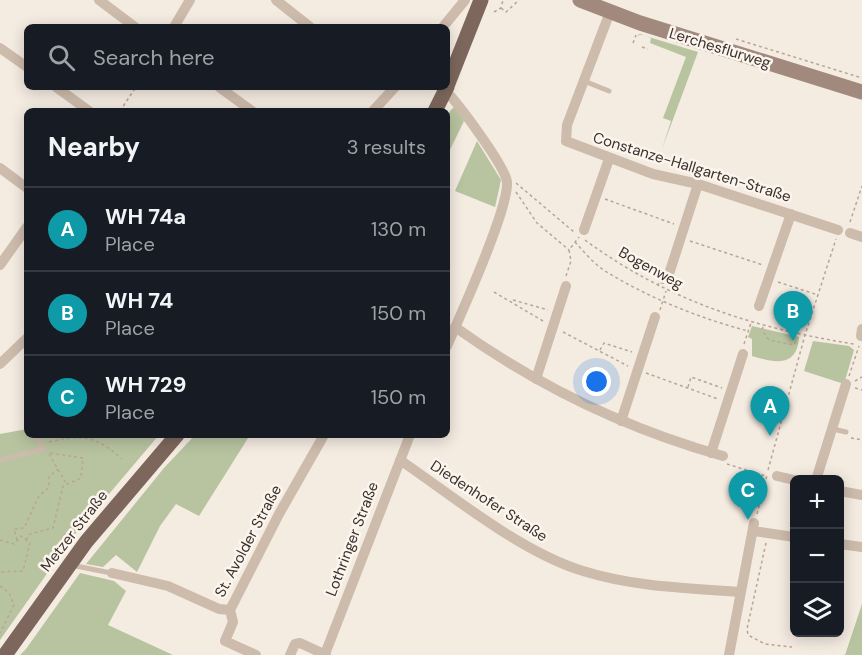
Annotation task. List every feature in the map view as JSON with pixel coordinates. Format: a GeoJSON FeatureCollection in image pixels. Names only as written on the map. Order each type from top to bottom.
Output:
{"type":"FeatureCollection","features":[{"type":"Feature","properties":{"kind":"main road"},"geometry":{"type":"LineString","coordinates":[[450,78],[481,0]]}},
{"type":"Feature","properties":{"kind":"main road"},"geometry":{"type":"LineString","coordinates":[[436,108],[445,90]]}},
{"type":"Feature","properties":{"kind":"main road","name":"Metzer Straße"},"geometry":{"type":"LineString","coordinates":[[5,655],[69,565],[175,438]]}},
{"type":"Feature","properties":{"kind":"street"},"geometry":{"type":"LineString","coordinates":[[99,0],[131,24]]}},
{"type":"Feature","properties":{"kind":"street"},"geometry":{"type":"LineString","coordinates":[[176,24],[190,0]]}},
{"type":"Feature","properties":{"kind":"street"},"geometry":{"type":"LineString","coordinates":[[276,0],[306,24]]}},
{"type":"Feature","properties":{"kind":"street"},"geometry":{"type":"LineString","coordinates":[[445,24],[465,0]]}},
{"type":"Feature","properties":{"kind":"street","name":"Lerchesflurweg"},"geometry":{"type":"LineString","coordinates":[[580,0],[610,12],[862,92]]}},
{"type":"Feature","properties":{"kind":"street","name":"Constanze-Hallgarten-Straße"},"geometry":{"type":"LineString","coordinates":[[610,12],[564,137],[571,145],[653,174],[698,184],[791,214],[837,234]]}},
{"type":"Feature","properties":{"kind":"street"},"geometry":{"type":"LineString","coordinates":[[0,48],[24,65]]}},
{"type":"Feature","properties":{"kind":"street"},"geometry":{"type":"LineString","coordinates":[[60,90],[86,108]]}},
{"type":"Feature","properties":{"kind":"street"},"geometry":{"type":"LineString","coordinates":[[223,90],[248,108]]}},
{"type":"Feature","properties":{"kind":"street"},"geometry":{"type":"LineString","coordinates":[[375,108],[389,90]]}},
{"type":"Feature","properties":{"kind":"street"},"geometry":{"type":"LineString","coordinates":[[448,90],[512,182],[450,339]]}},
{"type":"Feature","properties":{"kind":"street"},"geometry":{"type":"LineString","coordinates":[[582,233],[609,159]]}},
{"type":"Feature","properties":{"kind":"street"},"geometry":{"type":"LineString","coordinates":[[0,168],[24,186]]}},
{"type":"Feature","properties":{"kind":"street"},"geometry":{"type":"LineString","coordinates":[[669,274],[698,184]]}},
{"type":"Feature","properties":{"kind":"street"},"geometry":{"type":"LineString","coordinates":[[758,311],[791,214]]}},
{"type":"Feature","properties":{"kind":"street"},"geometry":{"type":"LineString","coordinates":[[850,228],[862,237]]}},
{"type":"Feature","properties":{"kind":"street"},"geometry":{"type":"LineString","coordinates":[[0,265],[24,231]]}},
{"type":"Feature","properties":{"kind":"street"},"geometry":{"type":"LineString","coordinates":[[536,379],[566,286]]}},
{"type":"Feature","properties":{"kind":"street"},"geometry":{"type":"LineString","coordinates":[[621,420],[655,318]]}},
{"type":"Feature","properties":{"kind":"street"},"geometry":{"type":"LineString","coordinates":[[455,327],[536,379],[621,420],[711,453],[724,460]]}},
{"type":"Feature","properties":{"kind":"street"},"geometry":{"type":"LineString","coordinates":[[861,342],[862,329]]}},
{"type":"Feature","properties":{"kind":"street"},"geometry":{"type":"LineString","coordinates":[[0,364],[24,341]]}},
{"type":"Feature","properties":{"kind":"street"},"geometry":{"type":"LineString","coordinates":[[711,453],[743,354]]}},
{"type":"Feature","properties":{"kind":"street"},"geometry":{"type":"LineString","coordinates":[[818,475],[846,384]]}},
{"type":"Feature","properties":{"kind":"street","name":"St. Avolder Straße"},"geometry":{"type":"LineString","coordinates":[[112,573],[168,586],[219,609],[230,610],[279,514],[322,438]]}},
{"type":"Feature","properties":{"kind":"street","name":"Lothringer Straße"},"geometry":{"type":"LineString","coordinates":[[326,655],[409,438]]}},
{"type":"Feature","properties":{"kind":"street","name":"Diedenhofer Straße"},"geometry":{"type":"LineString","coordinates":[[400,460],[525,545],[567,566],[632,583],[741,592]]}},
{"type":"Feature","properties":{"kind":"street"},"geometry":{"type":"LineString","coordinates":[[772,476],[790,479]]}},
{"type":"Feature","properties":{"kind":"street"},"geometry":{"type":"LineString","coordinates":[[844,492],[862,495]]}},
{"type":"Feature","properties":{"kind":"street"},"geometry":{"type":"LineString","coordinates":[[729,655],[754,527],[767,534],[790,536]]}},
{"type":"Feature","properties":{"kind":"street"},"geometry":{"type":"LineString","coordinates":[[844,545],[862,547]]}},
{"type":"Feature","properties":{"kind":"street"},"geometry":{"type":"LineString","coordinates":[[230,610],[232,622],[225,641],[256,655]]}},
{"type":"Feature","properties":{"kind":"street"},"geometry":{"type":"LineString","coordinates":[[290,655],[296,644],[300,643],[326,655]]}},
{"type":"Feature","properties":{"kind":"lane"},"geometry":{"type":"LineString","coordinates":[[584,81],[609,91]]}},
{"type":"Feature","properties":{"kind":"lane"},"geometry":{"type":"LineString","coordinates":[[832,428],[846,432]]}},
{"type":"Feature","properties":{"kind":"lane"},"geometry":{"type":"LineString","coordinates":[[0,460],[46,451],[37,438]]}},
{"type":"Feature","properties":{"kind":"lane","name":"St. Avolder Straße"},"geometry":{"type":"LineString","coordinates":[[69,565],[112,573]]}},
{"type":"Feature","properties":{"kind":"path"},"geometry":{"type":"LineString","coordinates":[[494,12],[501,8],[503,0]]}},
{"type":"Feature","properties":{"kind":"path"},"geometry":{"type":"LineString","coordinates":[[501,8],[506,12],[519,0]]}},
{"type":"Feature","properties":{"kind":"path"},"geometry":{"type":"LineString","coordinates":[[633,43],[637,33]]}},
{"type":"Feature","properties":{"kind":"path"},"geometry":{"type":"LineString","coordinates":[[723,48],[738,38],[862,78]]}},
{"type":"Feature","properties":{"kind":"path"},"geometry":{"type":"LineString","coordinates":[[642,47],[648,49]]}},
{"type":"Feature","properties":{"kind":"path"},"geometry":{"type":"LineString","coordinates":[[122,108],[134,90]]}},
{"type":"Feature","properties":{"kind":"path"},"geometry":{"type":"LineString","coordinates":[[512,182],[530,214],[569,250],[571,261],[566,286]]}},
{"type":"Feature","properties":{"kind":"path","name":"Bogenweg"},"geometry":{"type":"LineString","coordinates":[[512,182],[582,233],[625,268],[666,291],[755,324],[805,335],[861,342]]}},
{"type":"Feature","properties":{"kind":"path"},"geometry":{"type":"LineString","coordinates":[[850,228],[862,186]]}},
{"type":"Feature","properties":{"kind":"path"},"geometry":{"type":"LineString","coordinates":[[596,196],[818,295]]}},
{"type":"Feature","properties":{"kind":"path"},"geometry":{"type":"LineString","coordinates":[[569,250],[582,233]]}},
{"type":"Feature","properties":{"kind":"path"},"geometry":{"type":"LineString","coordinates":[[754,527],[772,476],[805,335],[837,234]]}},
{"type":"Feature","properties":{"kind":"path"},"geometry":{"type":"LineString","coordinates":[[575,242],[605,271],[663,301],[748,332]]}},
{"type":"Feature","properties":{"kind":"path"},"geometry":{"type":"LineString","coordinates":[[655,318],[666,291]]}},
{"type":"Feature","properties":{"kind":"path"},"geometry":{"type":"LineString","coordinates":[[494,292],[552,327],[638,370],[727,403]]}},
{"type":"Feature","properties":{"kind":"path"},"geometry":{"type":"LineString","coordinates":[[510,300],[549,310]]}},
{"type":"Feature","properties":{"kind":"path"},"geometry":{"type":"LineString","coordinates":[[755,324],[758,311]]}},
{"type":"Feature","properties":{"kind":"path"},"geometry":{"type":"LineString","coordinates":[[743,354],[742,348],[751,322]]}},
{"type":"Feature","properties":{"kind":"path"},"geometry":{"type":"LineString","coordinates":[[763,326],[762,330],[769,340],[794,345],[796,341]]}},
{"type":"Feature","properties":{"kind":"path"},"geometry":{"type":"LineString","coordinates":[[846,384],[861,342]]}},
{"type":"Feature","properties":{"kind":"path"},"geometry":{"type":"LineString","coordinates":[[600,351],[604,343],[635,353]]}},
{"type":"Feature","properties":{"kind":"path"},"geometry":{"type":"LineString","coordinates":[[688,388],[691,377],[723,388]]}},
{"type":"Feature","properties":{"kind":"path"},"geometry":{"type":"LineString","coordinates":[[846,432],[844,437],[862,440]]}},
{"type":"Feature","properties":{"kind":"path"},"geometry":{"type":"LineString","coordinates":[[50,442],[91,438],[106,445],[122,459]]}},
{"type":"Feature","properties":{"kind":"path"},"geometry":{"type":"LineString","coordinates":[[46,451],[67,484]]}},
{"type":"Feature","properties":{"kind":"path"},"geometry":{"type":"LineString","coordinates":[[26,540],[30,534],[53,528],[63,486],[81,478],[83,458],[46,451]]}},
{"type":"Feature","properties":{"kind":"path"},"geometry":{"type":"LineString","coordinates":[[724,460],[738,468],[772,476]]}},
{"type":"Feature","properties":{"kind":"path"},"geometry":{"type":"LineString","coordinates":[[17,540],[15,530],[24,528],[39,496],[49,487],[49,477],[58,469]]}},
{"type":"Feature","properties":{"kind":"path"},"geometry":{"type":"LineString","coordinates":[[767,534],[747,629],[748,635],[765,644],[792,647]]}},
{"type":"Feature","properties":{"kind":"path"},"geometry":{"type":"LineString","coordinates":[[0,540],[14,544],[21,536],[30,543],[23,571],[0,572]]}},
{"type":"Feature","properties":{"kind":"path"},"geometry":{"type":"LineString","coordinates":[[0,586],[9,593],[15,605],[0,633]]}},
{"type":"Feature","properties":{"kind":"green space"},"geometry":{"type":"Polygon","coordinates":[[[645,36],[698,52],[662,149],[671,121],[663,118],[686,57],[650,43],[651,38],[645,36]]]}},
{"type":"Feature","properties":{"kind":"green space"},"geometry":{"type":"Polygon","coordinates":[[[454,107],[464,121],[450,150],[450,111],[454,107]]]}},
{"type":"Feature","properties":{"kind":"green space"},"geometry":{"type":"Polygon","coordinates":[[[477,141],[501,180],[495,207],[455,191],[477,141]]]}},
{"type":"Feature","properties":{"kind":"green space"},"geometry":{"type":"Polygon","coordinates":[[[752,326],[799,337],[794,354],[783,361],[752,356],[752,339],[748,337],[752,326]]]}},
{"type":"Feature","properties":{"kind":"green space"},"geometry":{"type":"Polygon","coordinates":[[[813,341],[849,346],[854,350],[844,384],[804,371],[813,341]]]}},
{"type":"Feature","properties":{"kind":"green space"},"geometry":{"type":"Polygon","coordinates":[[[24,430],[24,438],[156,438],[75,534],[0,640],[0,434],[24,430]]]}},
{"type":"Feature","properties":{"kind":"green space"},"geometry":{"type":"Polygon","coordinates":[[[192,438],[248,438],[199,516],[176,504],[160,526],[137,572],[116,555],[103,567],[86,564],[164,468],[192,438]]]}},
{"type":"Feature","properties":{"kind":"green space"},"geometry":{"type":"Polygon","coordinates":[[[80,573],[114,581],[126,591],[108,625],[173,655],[20,655],[80,573]]]}},
{"type":"Feature","properties":{"kind":"green space"},"geometry":{"type":"Polygon","coordinates":[[[862,604],[862,655],[845,655],[862,604]]]}},
{"type":"Feature","properties":{"kind":"place","name":"WH 74"},"geometry":{"type":"Point","coordinates":[793,341]}},
{"type":"Feature","properties":{"kind":"place","name":"WH 74a"},"geometry":{"type":"Point","coordinates":[770,436]}},
{"type":"Feature","properties":{"kind":"place","name":"WH 729"},"geometry":{"type":"Point","coordinates":[748,520]}}]}
